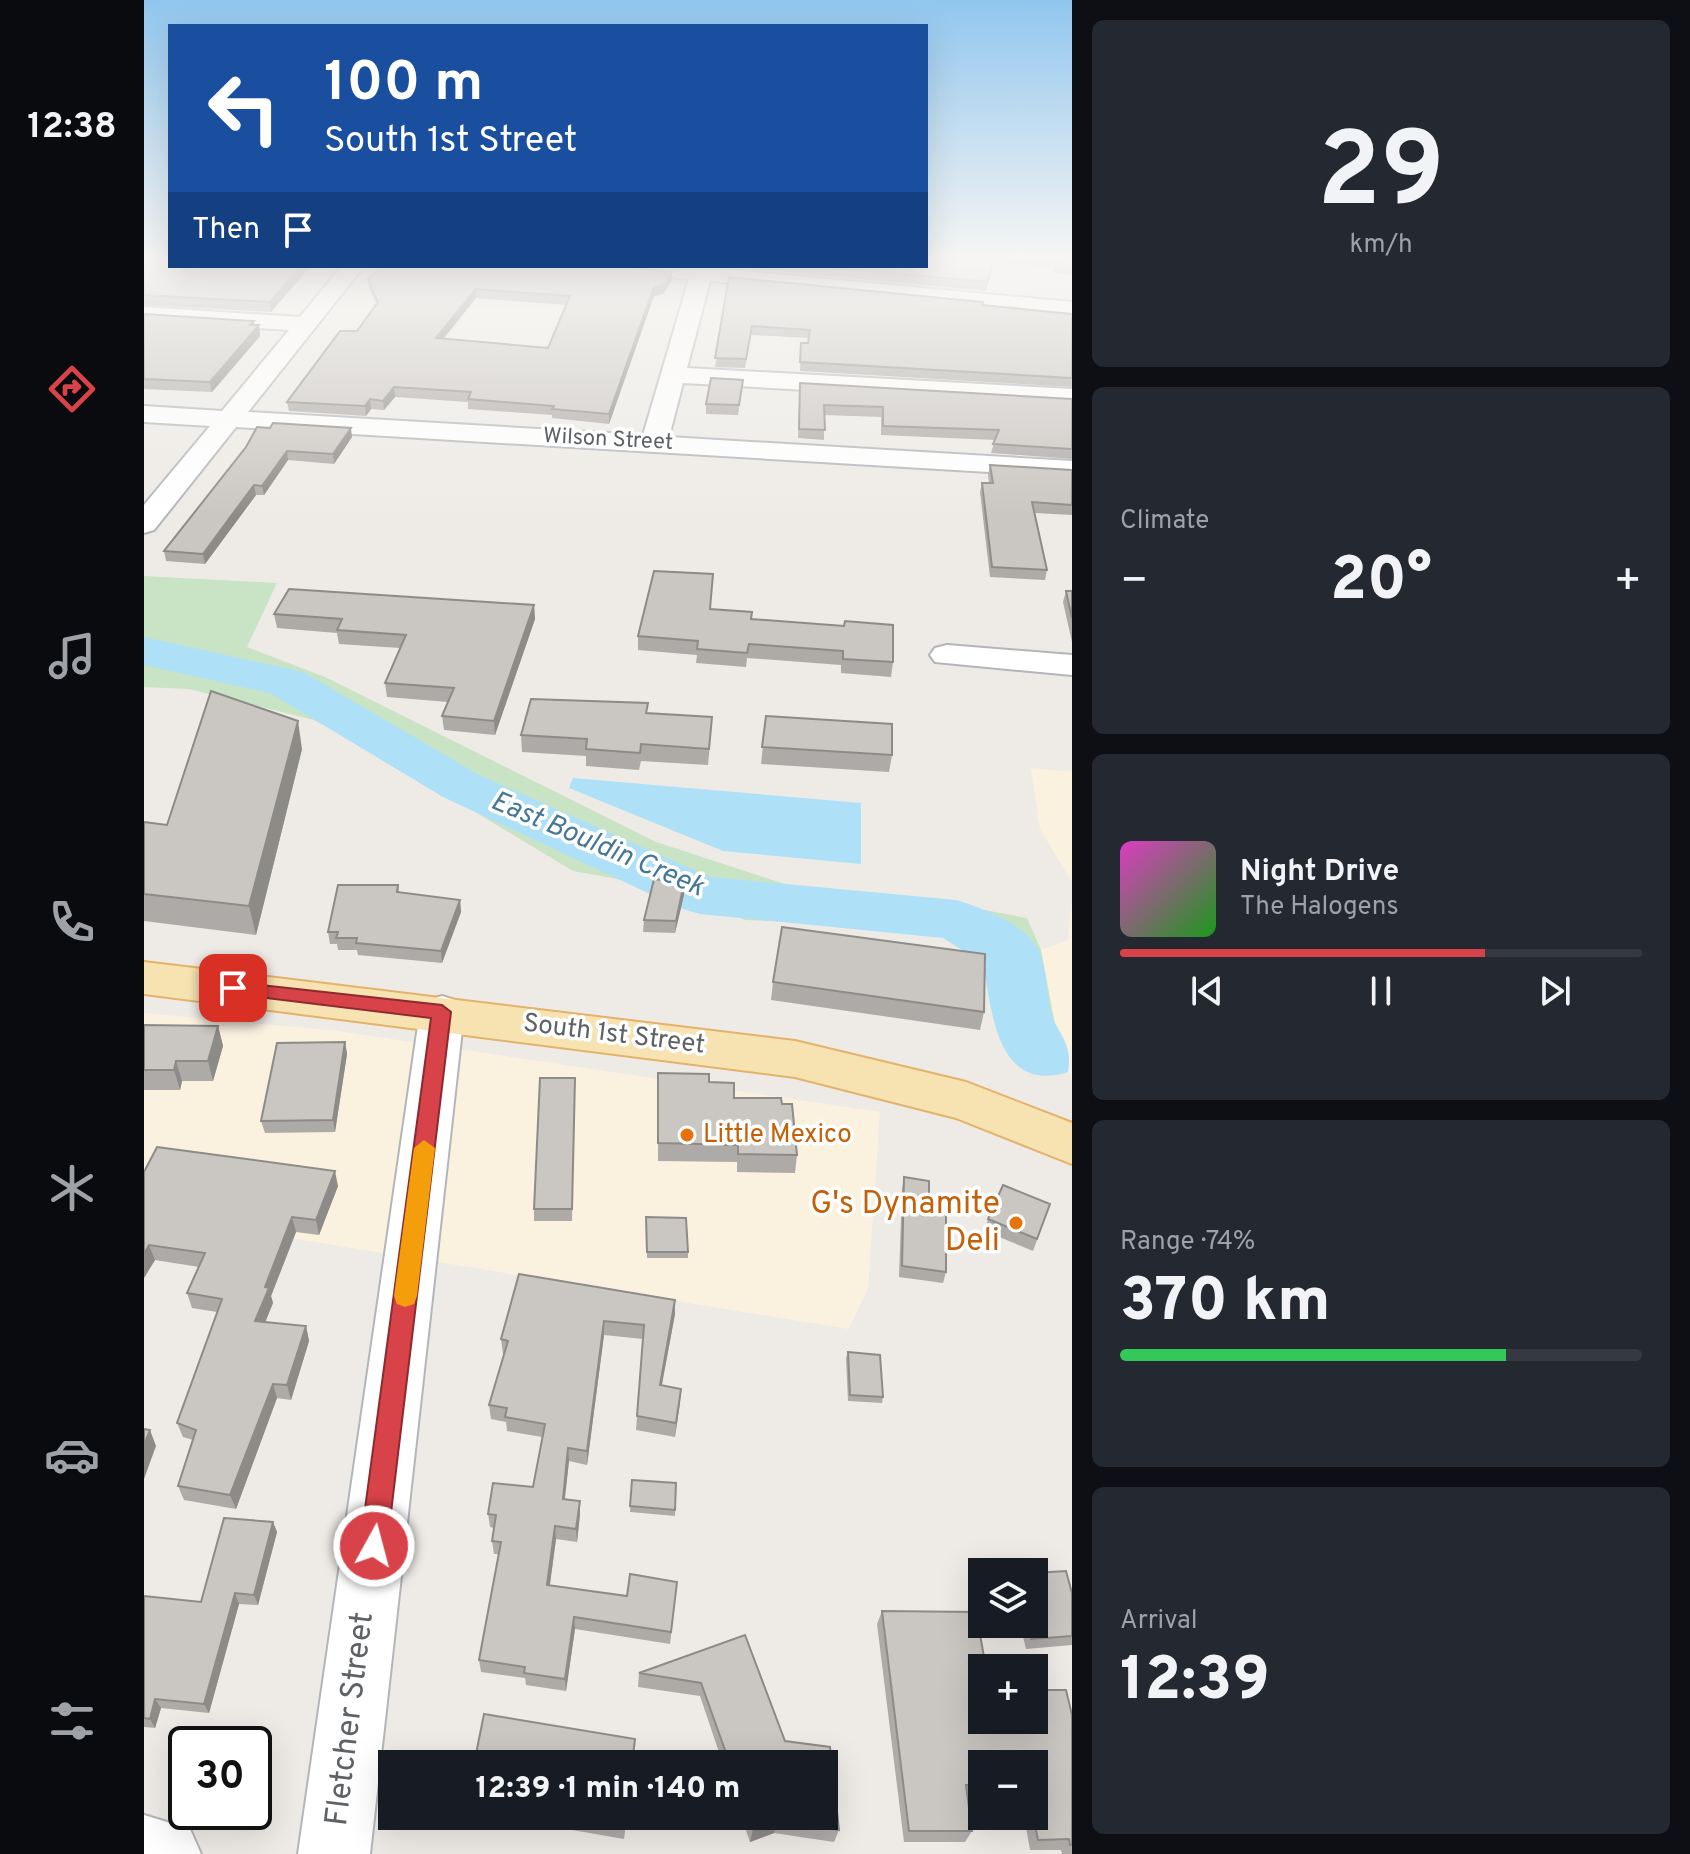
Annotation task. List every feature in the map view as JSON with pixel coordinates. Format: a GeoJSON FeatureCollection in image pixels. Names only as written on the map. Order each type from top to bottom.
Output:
{"type":"FeatureCollection","features":[{"type":"Feature","properties":{"kind":"main road","name":"South 1st Street"},"geometry":{"type":"LineString","coordinates":[[144,978],[442,1012],[795,1059],[966,1101],[1072,1144]]}},
{"type":"Feature","properties":{"kind":"street"},"geometry":{"type":"LineString","coordinates":[[144,524],[225,420],[291,345]]}},
{"type":"Feature","properties":{"kind":"street"},"geometry":{"type":"LineString","coordinates":[[654,442],[682,345]]}},
{"type":"Feature","properties":{"kind":"street"},"geometry":{"type":"LineString","coordinates":[[674,375],[1072,397]]}},
{"type":"Feature","properties":{"kind":"street","name":"Wilson Street"},"geometry":{"type":"LineString","coordinates":[[144,414],[1072,469]]}},
{"type":"Feature","properties":{"kind":"street"},"geometry":{"type":"LineString","coordinates":[[947,655],[1072,665]]}},
{"type":"Feature","properties":{"kind":"street","name":"Fletcher Street"},"geometry":{"type":"LineString","coordinates":[[334,1854],[442,1012]]}},
{"type":"Feature","properties":{"kind":"street"},"geometry":{"type":"LineString","coordinates":[[144,1850],[165,1854]]}},
{"type":"Feature","properties":{"kind":"shaded area"},"geometry":{"type":"Polygon","coordinates":[[[1031,768],[1072,772],[1072,882],[1040,829],[1031,768]]]}},
{"type":"Feature","properties":{"kind":"shaded area"},"geometry":{"type":"Polygon","coordinates":[[[1072,900],[1072,1081],[1059,1046],[1041,950],[1068,940],[1072,900]]]}},
{"type":"Feature","properties":{"kind":"shaded area"},"geometry":{"type":"Polygon","coordinates":[[[144,1013],[337,1031],[880,1112],[868,1288],[849,1329],[144,1214],[144,1013]]]}},
{"type":"Feature","properties":{"kind":"green space"},"geometry":{"type":"Polygon","coordinates":[[[144,576],[277,583],[247,647],[325,677],[656,842],[800,889],[963,906],[1027,918],[1041,950],[1059,1046],[1014,1017],[997,961],[980,942],[950,928],[745,920],[679,890],[573,871],[359,742],[314,720],[189,689],[144,687],[144,576]]]}},
{"type":"Feature","properties":{"kind":"water"},"geometry":{"type":"Polygon","coordinates":[[[573,778],[861,803],[861,864],[723,851],[569,788],[573,778]]]}},
{"type":"Feature","properties":{"kind":"building"},"geometry":{"type":"Polygon","coordinates":[[[144,345],[242,345],[210,382],[144,379],[144,345]]]}},
{"type":"Feature","properties":{"kind":"building"},"geometry":{"type":"Polygon","coordinates":[[[330,345],[509,345],[548,348],[549,345],[634,345],[609,414],[468,399],[471,392],[394,387],[383,401],[370,399],[365,406],[287,402],[330,345]]]}},
{"type":"Feature","properties":{"kind":"building"},"geometry":{"type":"Polygon","coordinates":[[[717,345],[749,345],[746,359],[715,358],[717,345]]]}},
{"type":"Feature","properties":{"kind":"building"},"geometry":{"type":"Polygon","coordinates":[[[801,345],[1072,345],[1072,378],[800,362],[801,345]]]}},
{"type":"Feature","properties":{"kind":"building"},"geometry":{"type":"Polygon","coordinates":[[[711,378],[743,380],[739,405],[706,404],[711,378]]]}},
{"type":"Feature","properties":{"kind":"building"},"geometry":{"type":"Polygon","coordinates":[[[800,383],[1072,399],[1072,449],[993,444],[999,430],[883,426],[883,407],[824,405],[825,430],[799,429],[800,383]]]}},
{"type":"Feature","properties":{"kind":"building"},"geometry":{"type":"Polygon","coordinates":[[[273,423],[351,428],[333,454],[287,451],[262,486],[254,485],[203,554],[164,551],[246,447],[257,427],[270,428],[273,423]]]}},
{"type":"Feature","properties":{"kind":"building"},"geometry":{"type":"Polygon","coordinates":[[[990,465],[1072,470],[1072,505],[1032,502],[1047,570],[992,567],[982,483],[993,483],[990,465]]]}},
{"type":"Feature","properties":{"kind":"building"},"geometry":{"type":"Polygon","coordinates":[[[654,571],[713,574],[710,609],[752,612],[751,619],[844,626],[845,621],[893,625],[893,662],[843,659],[843,651],[749,644],[747,653],[697,649],[698,641],[638,636],[654,571]]]}},
{"type":"Feature","properties":{"kind":"building"},"geometry":{"type":"Polygon","coordinates":[[[289,589],[534,605],[494,721],[442,716],[454,688],[385,683],[406,635],[337,630],[342,619],[274,614],[289,589]]]}},
{"type":"Feature","properties":{"kind":"building"},"geometry":{"type":"Polygon","coordinates":[[[1066,591],[1072,591],[1072,618],[1066,591]]]}},
{"type":"Feature","properties":{"kind":"building"},"geometry":{"type":"Polygon","coordinates":[[[211,691],[298,721],[249,906],[144,894],[144,822],[167,825],[211,691]]]}},
{"type":"Feature","properties":{"kind":"building"},"geometry":{"type":"Polygon","coordinates":[[[531,699],[648,703],[646,713],[712,717],[709,749],[641,744],[640,753],[586,749],[587,739],[521,735],[531,699]]]}},
{"type":"Feature","properties":{"kind":"building"},"geometry":{"type":"Polygon","coordinates":[[[766,716],[892,724],[892,755],[762,747],[766,716]]]}},
{"type":"Feature","properties":{"kind":"building"},"geometry":{"type":"Polygon","coordinates":[[[654,879],[684,883],[676,921],[644,920],[654,879]]]}},
{"type":"Feature","properties":{"kind":"building"},"geometry":{"type":"Polygon","coordinates":[[[338,885],[398,885],[397,892],[460,900],[441,951],[356,943],[357,938],[336,938],[338,932],[328,932],[338,885]]]}},
{"type":"Feature","properties":{"kind":"building"},"geometry":{"type":"Polygon","coordinates":[[[782,927],[985,954],[984,1012],[773,982],[782,927]]]}},
{"type":"Feature","properties":{"kind":"building"},"geometry":{"type":"Polygon","coordinates":[[[144,1025],[218,1026],[208,1061],[176,1061],[174,1070],[144,1070],[144,1025]]]}},
{"type":"Feature","properties":{"kind":"building"},"geometry":{"type":"Polygon","coordinates":[[[345,1042],[333,1120],[261,1121],[277,1043],[345,1042]]]}},
{"type":"Feature","properties":{"kind":"building"},"geometry":{"type":"Polygon","coordinates":[[[658,1073],[709,1074],[709,1082],[734,1083],[734,1098],[781,1098],[782,1104],[792,1104],[797,1155],[738,1154],[738,1145],[658,1143],[658,1073]]]}},
{"type":"Feature","properties":{"kind":"building"},"geometry":{"type":"Polygon","coordinates":[[[540,1078],[575,1078],[572,1209],[534,1209],[540,1078]]]}},
{"type":"Feature","properties":{"kind":"building"},"geometry":{"type":"Polygon","coordinates":[[[157,1147],[335,1171],[316,1220],[292,1217],[265,1287],[269,1288],[255,1321],[306,1326],[287,1385],[273,1384],[230,1495],[178,1486],[196,1430],[177,1423],[222,1299],[187,1293],[205,1253],[149,1245],[144,1254],[144,1172],[157,1147]]]}},
{"type":"Feature","properties":{"kind":"building"},"geometry":{"type":"Polygon","coordinates":[[[904,1177],[929,1181],[929,1211],[946,1213],[946,1272],[902,1266],[904,1177]]]}},
{"type":"Feature","properties":{"kind":"building","name":"G's Dynamite Deli"},"geometry":{"type":"Polygon","coordinates":[[[1003,1185],[1050,1204],[1037,1239],[988,1219],[1003,1185]]]}},
{"type":"Feature","properties":{"kind":"building"},"geometry":{"type":"Polygon","coordinates":[[[646,1217],[686,1218],[688,1252],[647,1252],[646,1217]]]}},
{"type":"Feature","properties":{"kind":"building"},"geometry":{"type":"Polygon","coordinates":[[[519,1274],[675,1300],[660,1385],[681,1389],[676,1423],[637,1416],[644,1325],[604,1321],[587,1451],[568,1448],[563,1499],[580,1501],[576,1529],[555,1526],[547,1585],[627,1596],[630,1574],[677,1582],[671,1632],[574,1617],[565,1679],[524,1673],[525,1667],[479,1660],[501,1542],[492,1541],[496,1515],[488,1514],[493,1483],[533,1487],[545,1424],[505,1417],[507,1408],[489,1405],[508,1341],[501,1339],[519,1274]]]}},
{"type":"Feature","properties":{"kind":"building"},"geometry":{"type":"Polygon","coordinates":[[[848,1352],[880,1355],[883,1397],[850,1395],[848,1352]]]}},
{"type":"Feature","properties":{"kind":"building"},"geometry":{"type":"Polygon","coordinates":[[[144,1429],[150,1430],[144,1445],[144,1429]]]}},
{"type":"Feature","properties":{"kind":"building"},"geometry":{"type":"Polygon","coordinates":[[[632,1480],[676,1483],[675,1510],[630,1506],[632,1480]]]}},
{"type":"Feature","properties":{"kind":"building"},"geometry":{"type":"Polygon","coordinates":[[[224,1518],[273,1522],[254,1595],[235,1593],[204,1704],[155,1699],[150,1719],[144,1718],[144,1596],[201,1602],[224,1518]]]}},
{"type":"Feature","properties":{"kind":"building"},"geometry":{"type":"Polygon","coordinates":[[[1066,1571],[1072,1593],[1072,1636],[1048,1638],[1048,1572],[1066,1571]]]}},
{"type":"Feature","properties":{"kind":"building"},"geometry":{"type":"Polygon","coordinates":[[[882,1611],[968,1612],[968,1638],[981,1638],[984,1654],[968,1654],[968,1734],[1048,1734],[1048,1690],[1066,1690],[1072,1715],[1072,1845],[1069,1839],[1038,1840],[1036,1830],[1048,1830],[1048,1750],[968,1750],[968,1830],[972,1831],[909,1831],[882,1611]]]}},
{"type":"Feature","properties":{"kind":"building"},"geometry":{"type":"Polygon","coordinates":[[[745,1635],[785,1741],[830,1747],[830,1750],[725,1750],[701,1683],[639,1673],[745,1635]]]}},
{"type":"Feature","properties":{"kind":"building"},"geometry":{"type":"Polygon","coordinates":[[[484,1714],[635,1739],[634,1750],[477,1750],[484,1714]]]}},
{"type":"Feature","properties":{"kind":"waterway","name":"East Bouldin Creek"},"geometry":{"type":"LineString","coordinates":[[144,651],[286,682],[461,786],[700,895],[956,920],[1011,953],[1026,1031],[1046,1055]]}},
{"type":"Feature","properties":{"kind":"slow traffic"},"geometry":{"type":"LineString","coordinates":[[405,1296],[424,1148]]}},
{"type":"Feature","properties":{"kind":"place","name":"Little Mexico"},"geometry":{"type":"Point","coordinates":[687,1135]}},
{"type":"Feature","properties":{"kind":"place","name":"G's Dynamite Deli"},"geometry":{"type":"Point","coordinates":[1016,1223]}},
{"type":"Feature","properties":{"kind":"route"},"geometry":{"type":"LineString","coordinates":[[233,988],[442,1012],[374,1546]]}}]}
